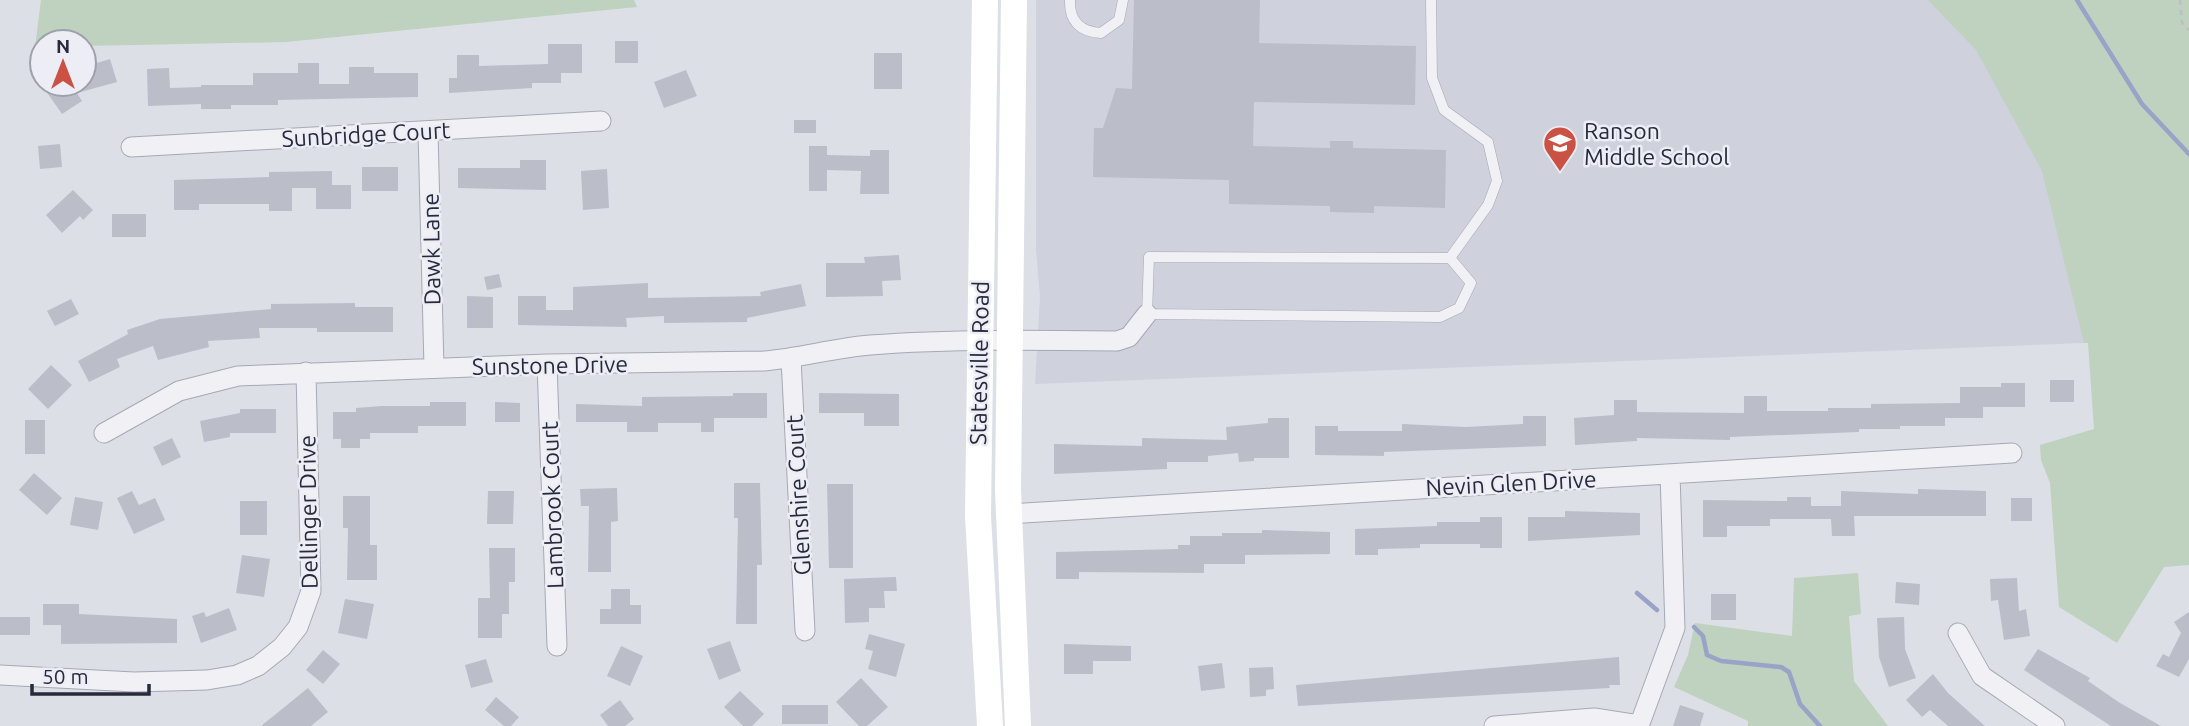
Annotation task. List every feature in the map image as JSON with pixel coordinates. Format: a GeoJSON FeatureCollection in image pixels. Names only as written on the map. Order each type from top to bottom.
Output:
{"type":"FeatureCollection","features":[{"type":"Feature","properties":{"kind":"main road","name":"Statesville Road"},"geometry":{"type":"LineString","coordinates":[[985,0],[978,340],[978,516],[990,726]]}},
{"type":"Feature","properties":{"kind":"main road","name":"Statesville Road"},"geometry":{"type":"LineString","coordinates":[[1014,0],[1009,514],[1018,726]]}},
{"type":"Feature","properties":{"kind":"street","name":"Sunbridge Court"},"geometry":{"type":"LineString","coordinates":[[131,147],[601,121]]}},
{"type":"Feature","properties":{"kind":"street","name":"Dawk Lane"},"geometry":{"type":"LineString","coordinates":[[428,131],[434,368]]}},
{"type":"Feature","properties":{"kind":"street","name":"Sunstone Drive"},"geometry":{"type":"LineString","coordinates":[[104,433],[150,405],[205,383],[238,376],[547,364],[791,359],[867,345],[978,340],[1117,341],[1129,337],[1147,314]]}},
{"type":"Feature","properties":{"kind":"street","name":"Glenshire Court"},"geometry":{"type":"LineString","coordinates":[[791,359],[805,631]]}},
{"type":"Feature","properties":{"kind":"street","name":"Lambrook Court"},"geometry":{"type":"LineString","coordinates":[[547,364],[557,646]]}},
{"type":"Feature","properties":{"kind":"street","name":"Dellinger Drive"},"geometry":{"type":"LineString","coordinates":[[0,675],[134,682],[207,680],[237,675],[258,666],[282,648],[298,627],[311,591],[306,372]]}},
{"type":"Feature","properties":{"kind":"street","name":"Nevin Glen Drive"},"geometry":{"type":"LineString","coordinates":[[1009,514],[2012,453]]}},
{"type":"Feature","properties":{"kind":"street"},"geometry":{"type":"LineString","coordinates":[[1494,726],[1594,718],[1623,720],[1639,725],[1675,628],[1670,474]]}},
{"type":"Feature","properties":{"kind":"street"},"geometry":{"type":"LineString","coordinates":[[1958,633],[1982,676],[2055,726]]}},
{"type":"Feature","properties":{"kind":"lane"},"geometry":{"type":"LineString","coordinates":[[1070,0],[1073,21],[1082,28],[1101,33],[1119,20],[1123,0]]}},
{"type":"Feature","properties":{"kind":"lane"},"geometry":{"type":"LineString","coordinates":[[1431,0],[1432,78],[1444,110],[1488,142],[1497,181],[1488,205],[1450,258]]}},
{"type":"Feature","properties":{"kind":"lane"},"geometry":{"type":"LineString","coordinates":[[1149,257],[1450,258],[1471,283],[1459,308],[1440,317],[1147,314],[1149,257]]}},
{"type":"Feature","properties":{"kind":"path"},"geometry":{"type":"LineString","coordinates":[[2180,0],[2182,23],[2189,30]]}},
{"type":"Feature","properties":{"kind":"shaded area","name":"Ranson Middle School"},"geometry":{"type":"Polygon","coordinates":[[[1036,0],[2087,0],[2084,343],[1035,384],[1040,297],[1036,249],[1036,0]]]}},
{"type":"Feature","properties":{"kind":"green space"},"geometry":{"type":"Polygon","coordinates":[[[41,0],[634,0],[637,7],[286,42],[98,46],[98,28],[38,28],[41,0]]]}},
{"type":"Feature","properties":{"kind":"green space"},"geometry":{"type":"Polygon","coordinates":[[[1928,0],[2189,0],[2189,565],[2164,567],[2117,643],[2059,607],[2050,483],[2041,460],[2040,445],[2094,429],[2088,343],[2084,343],[2042,171],[1976,50],[1928,0]]]}},
{"type":"Feature","properties":{"kind":"green space"},"geometry":{"type":"Polygon","coordinates":[[[1858,573],[1861,614],[1849,616],[1854,681],[1888,726],[1748,726],[1748,721],[1674,687],[1688,655],[1695,623],[1792,636],[1794,578],[1858,573]]]}},
{"type":"Feature","properties":{"kind":"building"},"geometry":{"type":"Polygon","coordinates":[[[1134,0],[1260,0],[1259,43],[1416,46],[1415,105],[1254,102],[1253,146],[1330,148],[1330,141],[1353,141],[1353,148],[1446,150],[1445,208],[1374,206],[1374,213],[1330,212],[1330,206],[1229,204],[1229,180],[1093,177],[1094,128],[1103,128],[1116,88],[1132,89],[1134,0]]]}},
{"type":"Feature","properties":{"kind":"building"},"geometry":{"type":"Polygon","coordinates":[[[615,41],[638,41],[638,63],[615,63],[615,41]]]}},
{"type":"Feature","properties":{"kind":"building"},"geometry":{"type":"Polygon","coordinates":[[[548,44],[582,44],[582,73],[561,73],[561,83],[532,83],[532,88],[449,93],[449,78],[457,78],[457,55],[479,55],[479,66],[548,64],[548,44]]]}},
{"type":"Feature","properties":{"kind":"building"},"geometry":{"type":"Polygon","coordinates":[[[874,53],[902,53],[902,89],[874,89],[874,53]]]}},
{"type":"Feature","properties":{"kind":"building"},"geometry":{"type":"Polygon","coordinates":[[[110,59],[117,82],[98,87],[98,63],[110,59]]]}},
{"type":"Feature","properties":{"kind":"building"},"geometry":{"type":"Polygon","coordinates":[[[298,63],[319,63],[319,84],[349,84],[349,67],[374,67],[374,73],[418,73],[418,97],[278,100],[278,105],[231,105],[231,109],[201,109],[201,104],[148,106],[147,69],[169,68],[170,88],[253,85],[253,73],[298,73],[298,63]]]}},
{"type":"Feature","properties":{"kind":"building"},"geometry":{"type":"Polygon","coordinates":[[[686,70],[697,96],[664,108],[654,82],[686,70]]]}},
{"type":"Feature","properties":{"kind":"building"},"geometry":{"type":"Polygon","coordinates":[[[51,98],[80,98],[82,101],[62,114],[51,98]]]}},
{"type":"Feature","properties":{"kind":"building"},"geometry":{"type":"Polygon","coordinates":[[[794,120],[816,120],[816,133],[794,133],[794,120]]]}},
{"type":"Feature","properties":{"kind":"building"},"geometry":{"type":"Polygon","coordinates":[[[60,144],[62,167],[40,169],[38,146],[60,144]]]}},
{"type":"Feature","properties":{"kind":"building"},"geometry":{"type":"Polygon","coordinates":[[[809,146],[827,146],[827,155],[870,156],[870,150],[889,150],[889,194],[860,194],[861,171],[827,170],[827,191],[809,191],[809,146]]]}},
{"type":"Feature","properties":{"kind":"building"},"geometry":{"type":"Polygon","coordinates":[[[520,160],[546,160],[546,190],[458,188],[458,168],[520,168],[520,160]]]}},
{"type":"Feature","properties":{"kind":"building"},"geometry":{"type":"Polygon","coordinates":[[[362,167],[398,167],[398,191],[362,191],[362,167]]]}},
{"type":"Feature","properties":{"kind":"building"},"geometry":{"type":"Polygon","coordinates":[[[607,169],[609,208],[583,210],[581,171],[607,169]]]}},
{"type":"Feature","properties":{"kind":"building"},"geometry":{"type":"Polygon","coordinates":[[[332,171],[332,185],[351,185],[351,209],[316,209],[316,188],[292,188],[292,211],[269,211],[269,204],[199,204],[199,210],[174,210],[174,180],[269,177],[269,172],[332,171]]]}},
{"type":"Feature","properties":{"kind":"building"},"geometry":{"type":"Polygon","coordinates":[[[73,190],[93,210],[83,220],[80,216],[62,233],[46,215],[73,190]]]}},
{"type":"Feature","properties":{"kind":"building"},"geometry":{"type":"Polygon","coordinates":[[[112,214],[146,214],[146,237],[112,237],[112,214]]]}},
{"type":"Feature","properties":{"kind":"building"},"geometry":{"type":"Polygon","coordinates":[[[899,255],[901,280],[882,281],[883,296],[826,297],[826,263],[865,263],[864,257],[899,255]]]}},
{"type":"Feature","properties":{"kind":"building"},"geometry":{"type":"Polygon","coordinates":[[[499,274],[502,287],[487,290],[484,277],[499,274]]]}},
{"type":"Feature","properties":{"kind":"building"},"geometry":{"type":"Polygon","coordinates":[[[648,283],[648,298],[761,296],[760,292],[801,284],[806,306],[747,318],[747,322],[664,323],[664,316],[626,318],[627,327],[518,325],[518,296],[546,296],[546,310],[573,310],[573,287],[648,283]]]}},
{"type":"Feature","properties":{"kind":"building"},"geometry":{"type":"Polygon","coordinates":[[[467,296],[493,297],[493,328],[467,328],[467,296]]]}},
{"type":"Feature","properties":{"kind":"building"},"geometry":{"type":"Polygon","coordinates":[[[71,299],[79,314],[55,326],[47,311],[71,299]]]}},
{"type":"Feature","properties":{"kind":"building"},"geometry":{"type":"Polygon","coordinates":[[[355,303],[355,307],[393,307],[393,332],[317,332],[317,328],[259,328],[260,338],[208,341],[209,347],[158,360],[153,346],[117,359],[120,367],[89,382],[78,361],[128,334],[127,330],[160,319],[271,309],[271,304],[355,303]]]}},
{"type":"Feature","properties":{"kind":"building"},"geometry":{"type":"Polygon","coordinates":[[[51,365],[72,385],[48,409],[28,389],[51,365]]]}},
{"type":"Feature","properties":{"kind":"building"},"geometry":{"type":"Polygon","coordinates":[[[2050,380],[2074,380],[2074,402],[2050,402],[2050,380]]]}},
{"type":"Feature","properties":{"kind":"building"},"geometry":{"type":"Polygon","coordinates":[[[2001,383],[2025,383],[2025,407],[1983,407],[1983,418],[1945,418],[1945,426],[1900,426],[1900,429],[1859,429],[1859,432],[1730,437],[1730,440],[1637,438],[1637,441],[1575,445],[1574,418],[1614,415],[1614,400],[1637,400],[1637,412],[1744,413],[1744,396],[1767,396],[1767,411],[1828,411],[1828,408],[1871,408],[1871,404],[1960,403],[1960,387],[2001,387],[2001,383]]]}},
{"type":"Feature","properties":{"kind":"building"},"geometry":{"type":"Polygon","coordinates":[[[733,393],[767,393],[767,418],[714,418],[714,432],[701,432],[701,423],[658,423],[658,432],[627,432],[627,422],[576,422],[576,404],[642,406],[642,397],[733,396],[733,393]]]}},
{"type":"Feature","properties":{"kind":"building"},"geometry":{"type":"Polygon","coordinates":[[[819,393],[899,394],[899,426],[864,426],[864,413],[819,413],[819,393]]]}},
{"type":"Feature","properties":{"kind":"building"},"geometry":{"type":"Polygon","coordinates":[[[430,402],[466,402],[466,426],[418,426],[418,433],[370,433],[370,439],[360,439],[360,448],[341,448],[341,439],[333,439],[333,412],[356,412],[356,408],[382,406],[430,406],[430,402]]]}},
{"type":"Feature","properties":{"kind":"building"},"geometry":{"type":"Polygon","coordinates":[[[495,402],[520,403],[520,422],[495,422],[495,402]]]}},
{"type":"Feature","properties":{"kind":"building"},"geometry":{"type":"Polygon","coordinates":[[[240,409],[276,409],[276,433],[230,433],[230,437],[204,442],[200,421],[240,413],[240,409]]]}},
{"type":"Feature","properties":{"kind":"building"},"geometry":{"type":"Polygon","coordinates":[[[1523,416],[1546,416],[1546,446],[1384,452],[1384,456],[1315,455],[1315,426],[1338,426],[1338,431],[1402,431],[1402,424],[1466,427],[1523,424],[1523,416]]]}},
{"type":"Feature","properties":{"kind":"building"},"geometry":{"type":"Polygon","coordinates":[[[1268,418],[1289,418],[1289,458],[1254,458],[1254,461],[1239,462],[1238,453],[1208,456],[1208,462],[1167,462],[1167,469],[1054,474],[1054,444],[1142,446],[1142,438],[1227,440],[1226,427],[1268,423],[1268,418]]]}},
{"type":"Feature","properties":{"kind":"building"},"geometry":{"type":"Polygon","coordinates":[[[25,420],[45,420],[45,454],[25,454],[25,420]]]}},
{"type":"Feature","properties":{"kind":"building"},"geometry":{"type":"Polygon","coordinates":[[[172,438],[181,457],[162,466],[153,447],[172,438]]]}},
{"type":"Feature","properties":{"kind":"building"},"geometry":{"type":"Polygon","coordinates":[[[34,473],[62,498],[47,515],[19,490],[34,473]]]}},
{"type":"Feature","properties":{"kind":"building"},"geometry":{"type":"Polygon","coordinates":[[[734,483],[760,483],[762,565],[757,565],[757,624],[736,624],[738,518],[734,518],[734,483]]]}},
{"type":"Feature","properties":{"kind":"building"},"geometry":{"type":"Polygon","coordinates":[[[827,484],[853,484],[853,568],[829,568],[827,484]]]}},
{"type":"Feature","properties":{"kind":"building"},"geometry":{"type":"Polygon","coordinates":[[[617,488],[618,521],[611,522],[611,572],[588,572],[589,506],[581,506],[580,489],[617,488]]]}},
{"type":"Feature","properties":{"kind":"building"},"geometry":{"type":"Polygon","coordinates":[[[1918,489],[1986,491],[1986,516],[1854,516],[1855,536],[1832,536],[1831,519],[1770,519],[1770,526],[1727,526],[1727,537],[1703,537],[1703,500],[1787,501],[1787,497],[1811,497],[1811,506],[1841,506],[1841,491],[1918,494],[1918,489]]]}},
{"type":"Feature","properties":{"kind":"building"},"geometry":{"type":"Polygon","coordinates":[[[132,491],[139,505],[155,498],[165,520],[134,534],[117,498],[132,491]]]}},
{"type":"Feature","properties":{"kind":"building"},"geometry":{"type":"Polygon","coordinates":[[[488,491],[514,491],[513,524],[487,524],[488,491]]]}},
{"type":"Feature","properties":{"kind":"building"},"geometry":{"type":"Polygon","coordinates":[[[343,496],[370,496],[370,545],[377,545],[377,580],[347,580],[348,528],[343,528],[343,496]]]}},
{"type":"Feature","properties":{"kind":"building"},"geometry":{"type":"Polygon","coordinates":[[[75,497],[103,502],[98,530],[70,525],[75,497]]]}},
{"type":"Feature","properties":{"kind":"building"},"geometry":{"type":"Polygon","coordinates":[[[2011,498],[2032,498],[2032,521],[2011,521],[2011,498]]]}},
{"type":"Feature","properties":{"kind":"building"},"geometry":{"type":"Polygon","coordinates":[[[240,501],[267,501],[267,535],[240,535],[240,501]]]}},
{"type":"Feature","properties":{"kind":"building"},"geometry":{"type":"Polygon","coordinates":[[[1565,511],[1640,513],[1640,535],[1528,541],[1528,517],[1565,517],[1565,511]]]}},
{"type":"Feature","properties":{"kind":"building"},"geometry":{"type":"Polygon","coordinates":[[[1480,517],[1502,517],[1502,548],[1480,548],[1480,544],[1420,544],[1420,548],[1378,549],[1378,555],[1355,555],[1355,529],[1437,526],[1437,522],[1480,522],[1480,517]]]}},
{"type":"Feature","properties":{"kind":"building"},"geometry":{"type":"Polygon","coordinates":[[[1262,530],[1330,532],[1330,554],[1245,555],[1245,564],[1204,564],[1204,573],[1079,572],[1079,579],[1056,579],[1056,552],[1178,549],[1178,545],[1190,545],[1190,536],[1262,533],[1262,530]]]}},
{"type":"Feature","properties":{"kind":"building"},"geometry":{"type":"Polygon","coordinates":[[[489,548],[515,548],[515,582],[509,582],[509,614],[502,614],[502,638],[478,638],[478,598],[490,598],[489,548]]]}},
{"type":"Feature","properties":{"kind":"building"},"geometry":{"type":"Polygon","coordinates":[[[242,555],[270,559],[264,597],[236,593],[242,555]]]}},
{"type":"Feature","properties":{"kind":"building"},"geometry":{"type":"Polygon","coordinates":[[[896,577],[897,591],[884,591],[885,608],[869,608],[869,622],[845,623],[844,579],[896,577]]]}},
{"type":"Feature","properties":{"kind":"building"},"geometry":{"type":"Polygon","coordinates":[[[2017,578],[2019,611],[2026,609],[2030,636],[2004,640],[1998,600],[1991,601],[1990,579],[2017,578]]]}},
{"type":"Feature","properties":{"kind":"building"},"geometry":{"type":"Polygon","coordinates":[[[1896,582],[1920,584],[1919,605],[1895,603],[1896,582]]]}},
{"type":"Feature","properties":{"kind":"building"},"geometry":{"type":"Polygon","coordinates":[[[611,589],[630,589],[630,605],[641,605],[641,624],[600,624],[600,609],[611,609],[611,589]]]}},
{"type":"Feature","properties":{"kind":"building"},"geometry":{"type":"Polygon","coordinates":[[[1711,594],[1736,594],[1736,620],[1711,620],[1711,594]]]}},
{"type":"Feature","properties":{"kind":"building"},"geometry":{"type":"Polygon","coordinates":[[[345,599],[374,604],[367,639],[338,633],[345,599]]]}},
{"type":"Feature","properties":{"kind":"building"},"geometry":{"type":"Polygon","coordinates":[[[43,604],[79,604],[79,614],[177,619],[177,643],[61,644],[61,625],[43,625],[43,604]]]}},
{"type":"Feature","properties":{"kind":"building"},"geometry":{"type":"Polygon","coordinates":[[[229,608],[237,630],[201,643],[192,616],[204,612],[206,617],[229,608]]]}},
{"type":"Feature","properties":{"kind":"building"},"geometry":{"type":"Polygon","coordinates":[[[2189,612],[2189,659],[2179,677],[2156,666],[2163,654],[2169,657],[2181,633],[2174,622],[2189,612]]]}},
{"type":"Feature","properties":{"kind":"building"},"geometry":{"type":"Polygon","coordinates":[[[0,617],[30,617],[30,635],[0,635],[0,617]]]}},
{"type":"Feature","properties":{"kind":"building"},"geometry":{"type":"Polygon","coordinates":[[[1904,617],[1905,649],[1916,678],[1889,687],[1879,657],[1877,618],[1904,617]]]}},
{"type":"Feature","properties":{"kind":"building"},"geometry":{"type":"Polygon","coordinates":[[[869,634],[905,644],[896,677],[868,669],[873,651],[865,649],[869,634]]]}},
{"type":"Feature","properties":{"kind":"building"},"geometry":{"type":"Polygon","coordinates":[[[730,641],[741,671],[719,680],[707,649],[730,641]]]}},
{"type":"Feature","properties":{"kind":"building"},"geometry":{"type":"Polygon","coordinates":[[[1064,644],[1131,646],[1131,661],[1093,661],[1093,674],[1064,674],[1064,644]]]}},
{"type":"Feature","properties":{"kind":"building"},"geometry":{"type":"Polygon","coordinates":[[[621,646],[643,656],[630,686],[607,676],[621,646]]]}},
{"type":"Feature","properties":{"kind":"building"},"geometry":{"type":"Polygon","coordinates":[[[2038,649],[2090,678],[2088,681],[2120,703],[2161,726],[2111,726],[2024,670],[2038,649]]]}},
{"type":"Feature","properties":{"kind":"building"},"geometry":{"type":"Polygon","coordinates":[[[323,650],[340,664],[323,684],[306,670],[323,650]]]}},
{"type":"Feature","properties":{"kind":"building"},"geometry":{"type":"Polygon","coordinates":[[[1619,657],[1620,685],[1609,685],[1610,688],[1298,706],[1296,685],[1619,657]]]}},
{"type":"Feature","properties":{"kind":"building"},"geometry":{"type":"Polygon","coordinates":[[[486,659],[493,682],[471,688],[465,665],[486,659]]]}},
{"type":"Feature","properties":{"kind":"building"},"geometry":{"type":"Polygon","coordinates":[[[1222,663],[1225,688],[1201,691],[1198,666],[1222,663]]]}},
{"type":"Feature","properties":{"kind":"building"},"geometry":{"type":"Polygon","coordinates":[[[1273,667],[1274,689],[1266,690],[1266,696],[1250,697],[1249,668],[1273,667]]]}},
{"type":"Feature","properties":{"kind":"building"},"geometry":{"type":"Polygon","coordinates":[[[1933,674],[1948,693],[1985,726],[1948,726],[1930,710],[1922,717],[1906,700],[1933,674]]]}},
{"type":"Feature","properties":{"kind":"building"},"geometry":{"type":"Polygon","coordinates":[[[861,678],[888,707],[867,726],[859,726],[836,702],[861,678]]]}},
{"type":"Feature","properties":{"kind":"building"},"geometry":{"type":"Polygon","coordinates":[[[308,688],[328,712],[311,726],[261,726],[308,688]]]}},
{"type":"Feature","properties":{"kind":"building"},"geometry":{"type":"Polygon","coordinates":[[[740,691],[764,714],[752,726],[743,726],[724,707],[740,691]]]}},
{"type":"Feature","properties":{"kind":"building"},"geometry":{"type":"Polygon","coordinates":[[[496,697],[519,717],[511,726],[504,726],[485,710],[496,697]]]}},
{"type":"Feature","properties":{"kind":"building"},"geometry":{"type":"Polygon","coordinates":[[[620,700],[634,719],[625,726],[608,726],[600,715],[620,700]]]}},
{"type":"Feature","properties":{"kind":"building"},"geometry":{"type":"Polygon","coordinates":[[[782,705],[828,705],[828,724],[782,724],[782,705]]]}},
{"type":"Feature","properties":{"kind":"building"},"geometry":{"type":"Polygon","coordinates":[[[1680,705],[1704,713],[1700,726],[1673,726],[1680,705]]]}},
{"type":"Feature","properties":{"kind":"waterway"},"geometry":{"type":"LineString","coordinates":[[2077,0],[2142,104],[2189,154]]}},
{"type":"Feature","properties":{"kind":"waterway"},"geometry":{"type":"LineString","coordinates":[[1637,593],[1657,610]]}},
{"type":"Feature","properties":{"kind":"waterway"},"geometry":{"type":"LineString","coordinates":[[1694,627],[1703,636],[1707,655],[1721,661],[1781,667],[1789,672],[1800,704],[1820,726]]}},
{"type":"Feature","properties":{"kind":"place","name":"Ranson Middle School"},"geometry":{"type":"Point","coordinates":[1560,173]}}]}
